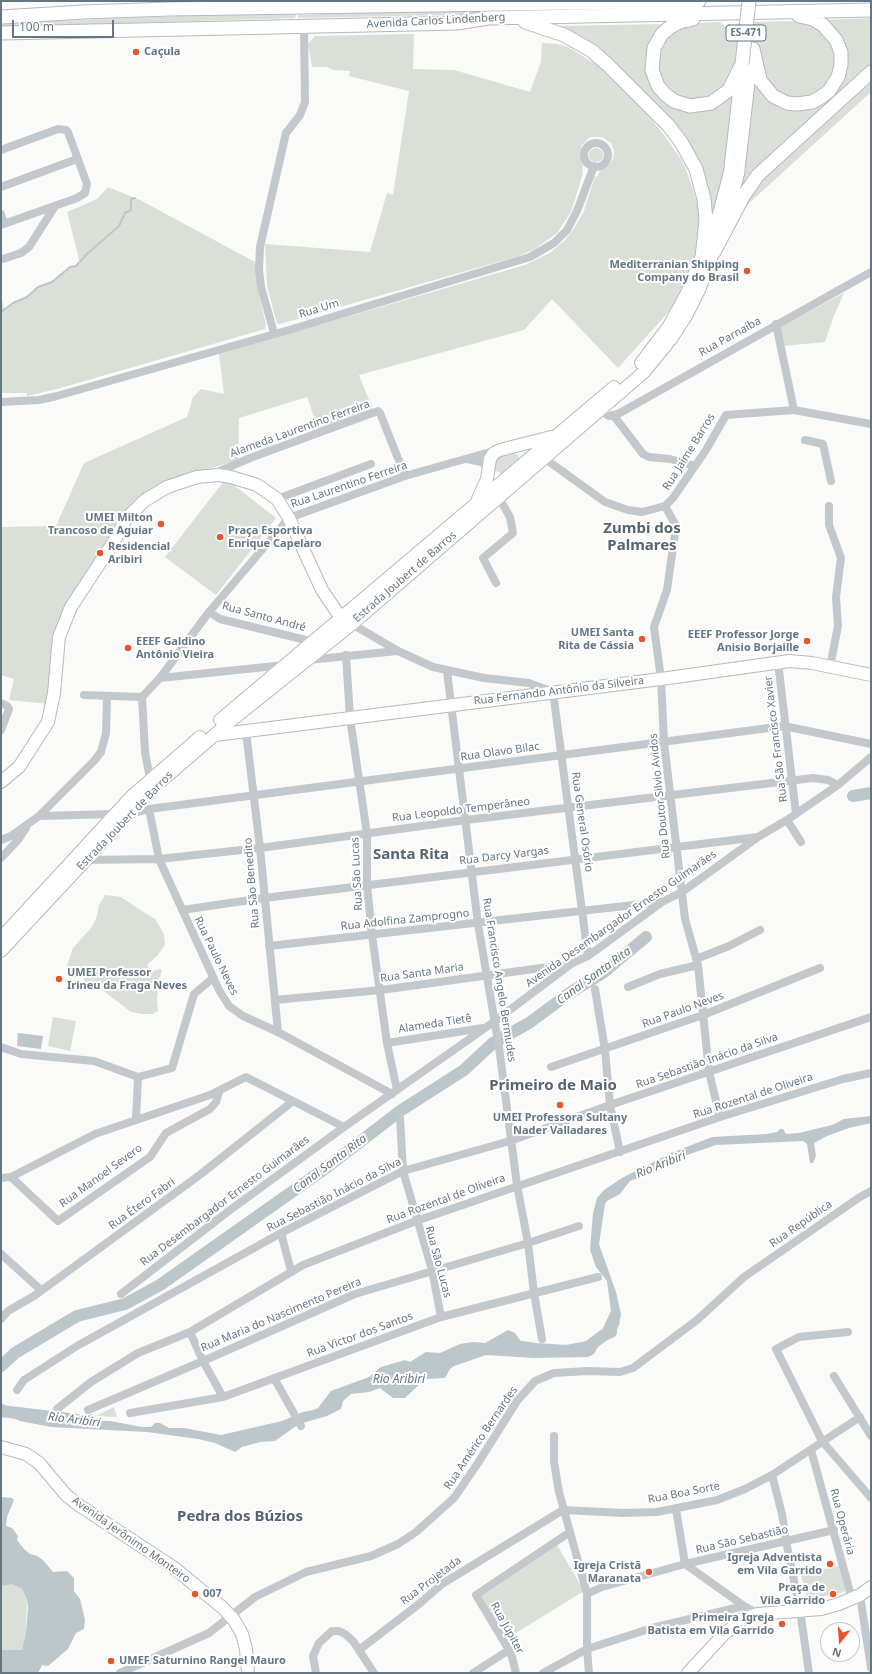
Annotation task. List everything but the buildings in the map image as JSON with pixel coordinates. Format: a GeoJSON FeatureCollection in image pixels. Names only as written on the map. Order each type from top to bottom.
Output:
{"type":"FeatureCollection","features":[{"type":"Feature","properties":{"kind":"main road"},"geometry":{"type":"LineString","coordinates":[[516,4],[537,1]]}},
{"type":"Feature","properties":{"kind":"main road","name":"Avenida Carlos Lindenberg"},"geometry":{"type":"LineString","coordinates":[[1,17],[101,11],[455,2],[516,4],[699,1]]}},
{"type":"Feature","properties":{"kind":"main road","name":"ES-471"},"geometry":{"type":"LineString","coordinates":[[742,64],[749,1]]}},
{"type":"Feature","properties":{"kind":"main road","name":"ES-471"},"geometry":{"type":"LineString","coordinates":[[753,49],[758,1]]}},
{"type":"Feature","properties":{"kind":"main road","name":"Avenida Carlos Lindenberg"},"geometry":{"type":"LineString","coordinates":[[1,33],[457,22],[500,18],[871,10]]}},
{"type":"Feature","properties":{"kind":"main road"},"geometry":{"type":"LineString","coordinates":[[753,49],[756,69],[762,85],[773,96],[787,103],[802,104],[817,100],[829,91],[837,78],[841,65],[841,52],[832,34],[824,25],[813,19],[781,12]]}},
{"type":"Feature","properties":{"kind":"main road"},"geometry":{"type":"LineString","coordinates":[[731,13],[680,22],[666,30],[656,43],[652,65],[656,81],[665,94],[683,104],[695,106],[706,105],[721,98],[732,86],[742,64]]}},
{"type":"Feature","properties":{"kind":"main road"},"geometry":{"type":"LineString","coordinates":[[500,18],[545,27],[583,45],[608,65],[675,133],[692,159],[702,189],[706,220],[702,258]]}},
{"type":"Feature","properties":{"kind":"main road"},"geometry":{"type":"LineString","coordinates":[[736,159],[753,49]]}},
{"type":"Feature","properties":{"kind":"main road"},"geometry":{"type":"LineString","coordinates":[[736,159],[742,64]]}},
{"type":"Feature","properties":{"kind":"main road"},"geometry":{"type":"LineString","coordinates":[[714,252],[744,194],[758,175],[871,72]]}},
{"type":"Feature","properties":{"kind":"main road","name":"Estrada Joubert de Barros"},"geometry":{"type":"LineString","coordinates":[[1,938],[115,814],[150,779],[231,716],[308,660],[346,621],[474,505],[627,376],[650,353],[678,311],[702,258],[736,159]]}},
{"type":"Feature","properties":{"kind":"main road","name":"Estrada Joubert de Barros"},"geometry":{"type":"LineString","coordinates":[[1,951],[85,860],[131,814],[152,789],[215,735],[231,716],[286,665],[314,642],[346,621],[519,479],[644,372],[671,339],[693,303],[714,252],[732,202],[736,159]]}},
{"type":"Feature","properties":{"kind":"main road"},"geometry":{"type":"LineString","coordinates":[[474,505],[484,486],[492,456],[500,450],[541,441],[562,431]]}},
{"type":"Feature","properties":{"kind":"main road"},"geometry":{"type":"LineString","coordinates":[[489,468],[497,476],[519,479]]}},
{"type":"Feature","properties":{"kind":"main road"},"geometry":{"type":"LineString","coordinates":[[1,782],[19,767],[48,722],[51,712],[57,650],[62,627],[71,607],[114,544],[126,519],[144,501],[167,487],[197,477],[231,477],[257,485],[277,499],[289,518],[322,590],[346,621]]}},
{"type":"Feature","properties":{"kind":"main road","name":"Rua Fernando Antônio da Silveira"},"geometry":{"type":"LineString","coordinates":[[215,735],[661,679],[778,662],[800,661],[871,675]]}},
{"type":"Feature","properties":{"kind":"main road"},"geometry":{"type":"LineString","coordinates":[[231,716],[239,727],[246,732]]}},
{"type":"Feature","properties":{"kind":"main road","name":"Avenida Jerônimo Monteiro"},"geometry":{"type":"LineString","coordinates":[[1,1447],[26,1454],[39,1463],[66,1495],[173,1568],[223,1608],[238,1627],[244,1642],[248,1673]]}},
{"type":"Feature","properties":{"kind":"main road"},"geometry":{"type":"LineString","coordinates":[[689,1672],[736,1623],[758,1614],[821,1608],[839,1604],[856,1597],[871,1587]]}},
{"type":"Feature","properties":{"kind":"street"},"geometry":{"type":"LineString","coordinates":[[274,333],[261,287],[259,270],[260,248],[286,133],[300,115],[305,102],[304,26]]}},
{"type":"Feature","properties":{"kind":"street"},"geometry":{"type":"LineString","coordinates":[[1,150],[58,129],[68,132],[87,184],[83,195],[55,206],[3,224],[1,214]]}},
{"type":"Feature","properties":{"kind":"street"},"geometry":{"type":"LineString","coordinates":[[1,187],[77,159]]}},
{"type":"Feature","properties":{"kind":"street","name":"Rua Um"},"geometry":{"type":"LineString","coordinates":[[1,402],[40,400],[57,396],[538,254],[554,244],[572,221],[594,166]]}},
{"type":"Feature","properties":{"kind":"street"},"geometry":{"type":"LineString","coordinates":[[3,259],[21,253],[29,247],[55,206]]}},
{"type":"Feature","properties":{"kind":"street","name":"Rua Parnaíba"},"geometry":{"type":"LineString","coordinates":[[614,416],[871,272]]}},
{"type":"Feature","properties":{"kind":"street"},"geometry":{"type":"LineString","coordinates":[[776,324],[794,410]]}},
{"type":"Feature","properties":{"kind":"street"},"geometry":{"type":"LineString","coordinates":[[600,410],[606,415],[614,416],[643,454],[649,457],[670,459],[695,466]]}},
{"type":"Feature","properties":{"kind":"street","name":"Rua Jaime Barros"},"geometry":{"type":"LineString","coordinates":[[544,458],[590,493],[612,505],[642,512],[665,506],[677,493],[726,415],[794,410],[871,424]]}},
{"type":"Feature","properties":{"kind":"street","name":"Alameda Laurentino Ferreira"},"geometry":{"type":"LineString","coordinates":[[208,476],[250,458],[378,412],[380,413],[405,476]]}},
{"type":"Feature","properties":{"kind":"street"},"geometry":{"type":"LineString","coordinates":[[805,440],[822,444],[831,481]]}},
{"type":"Feature","properties":{"kind":"street","name":"Rua Laurentino Ferreira"},"geometry":{"type":"LineString","coordinates":[[142,697],[160,678],[210,612],[289,518],[405,476],[500,450]]}},
{"type":"Feature","properties":{"kind":"street"},"geometry":{"type":"LineString","coordinates":[[465,459],[476,461],[489,468]]}},
{"type":"Feature","properties":{"kind":"street"},"geometry":{"type":"LineString","coordinates":[[277,499],[371,464]]}},
{"type":"Feature","properties":{"kind":"street"},"geometry":{"type":"LineString","coordinates":[[496,583],[483,558],[513,533],[510,517],[498,496]]}},
{"type":"Feature","properties":{"kind":"street","name":"Rua Doutor Silvio Avidos"},"geometry":{"type":"LineString","coordinates":[[665,506],[674,519],[676,530],[667,590],[654,627],[661,679],[664,742],[685,919],[697,962],[709,1072],[720,1117]]}},
{"type":"Feature","properties":{"kind":"street"},"geometry":{"type":"LineString","coordinates":[[830,506],[829,525],[841,558],[836,597],[838,626],[830,667]]}},
{"type":"Feature","properties":{"kind":"street","name":"Rua Santo André"},"geometry":{"type":"LineString","coordinates":[[210,612],[220,619],[314,642]]}},
{"type":"Feature","properties":{"kind":"street"},"geometry":{"type":"LineString","coordinates":[[346,621],[398,651],[425,664],[447,671],[484,678],[529,683],[553,692]]}},
{"type":"Feature","properties":{"kind":"street"},"geometry":{"type":"LineString","coordinates":[[308,660],[398,651]]}},
{"type":"Feature","properties":{"kind":"street","name":"Rua São Lucas"},"geometry":{"type":"LineString","coordinates":[[346,655],[350,718],[360,781],[366,834],[367,885],[372,935],[381,990],[394,1092]]}},
{"type":"Feature","properties":{"kind":"street","name":"Rua São Francisco Xavier"},"geometry":{"type":"LineString","coordinates":[[778,662],[784,726],[796,814]]}},
{"type":"Feature","properties":{"kind":"street"},"geometry":{"type":"LineString","coordinates":[[160,678],[286,665]]}},
{"type":"Feature","properties":{"kind":"street","name":"Rua Francisco Angelo Bermudes"},"geometry":{"type":"LineString","coordinates":[[447,671],[453,704],[478,924],[497,1032],[516,1186],[528,1243],[534,1293],[542,1339]]}},
{"type":"Feature","properties":{"kind":"street","name":"Rua General Osório"},"geometry":{"type":"LineString","coordinates":[[553,692],[588,956]]}},
{"type":"Feature","properties":{"kind":"street"},"geometry":{"type":"LineString","coordinates":[[84,695],[142,697],[145,752],[150,779]]}},
{"type":"Feature","properties":{"kind":"street"},"geometry":{"type":"LineString","coordinates":[[1,840],[11,836],[39,816],[94,761],[101,752],[106,734],[107,696]]}},
{"type":"Feature","properties":{"kind":"street"},"geometry":{"type":"LineString","coordinates":[[1,703],[9,709],[1,730]]}},
{"type":"Feature","properties":{"kind":"street","name":"Rua Olavo Bilac"},"geometry":{"type":"LineString","coordinates":[[131,814],[149,808],[784,726],[871,744]]}},
{"type":"Feature","properties":{"kind":"street","name":"Rua São Benedito"},"geometry":{"type":"LineString","coordinates":[[246,732],[260,848],[278,1032]]}},
{"type":"Feature","properties":{"kind":"street","name":"Avenida Desembargador Ernesto Guimarães"},"geometry":{"type":"LineString","coordinates":[[344,1127],[495,1021],[571,964],[588,956],[662,902],[682,892],[758,837],[787,820],[838,785],[871,757]]}},
{"type":"Feature","properties":{"kind":"street","name":"Rua Leopoldo Temperâneo"},"geometry":{"type":"LineString","coordinates":[[85,860],[159,859],[260,848],[466,820],[792,780],[820,778],[838,785]]}},
{"type":"Feature","properties":{"kind":"street","name":"Rua Paulo Neves"},"geometry":{"type":"LineString","coordinates":[[149,808],[159,859],[213,978],[229,1006],[243,1016],[278,1032],[394,1092]]}},
{"type":"Feature","properties":{"kind":"street"},"geometry":{"type":"LineString","coordinates":[[39,816],[115,814]]}},
{"type":"Feature","properties":{"kind":"street"},"geometry":{"type":"LineString","coordinates":[[787,820],[801,842]]}},
{"type":"Feature","properties":{"kind":"street"},"geometry":{"type":"LineString","coordinates":[[1,858],[18,840],[29,823]]}},
{"type":"Feature","properties":{"kind":"street","name":"Rua Darcy Vargas"},"geometry":{"type":"LineString","coordinates":[[182,910],[473,871],[758,837]]}},
{"type":"Feature","properties":{"kind":"street","name":"Rua Adolfina Zamprogno"},"geometry":{"type":"LineString","coordinates":[[269,946],[478,924],[583,910],[662,902]]}},
{"type":"Feature","properties":{"kind":"street"},"geometry":{"type":"LineString","coordinates":[[628,987],[660,974],[697,962],[760,930]]}},
{"type":"Feature","properties":{"kind":"street","name":"Rua Santa Maria"},"geometry":{"type":"LineString","coordinates":[[275,1000],[381,990],[571,964]]}},
{"type":"Feature","properties":{"kind":"street","name":"Rua Paulo Neves"},"geometry":{"type":"LineString","coordinates":[[552,1067],[703,1015],[820,968]]}},
{"type":"Feature","properties":{"kind":"street"},"geometry":{"type":"LineString","coordinates":[[1,1047],[20,1054],[94,1061],[138,1077],[172,1068],[194,994],[213,978]]}},
{"type":"Feature","properties":{"kind":"street"},"geometry":{"type":"LineString","coordinates":[[595,989],[605,1050],[610,1105],[620,1152]]}},
{"type":"Feature","properties":{"kind":"street","name":"Rua Sebastião Inácio da Silva"},"geometry":{"type":"LineString","coordinates":[[17,1390],[24,1380],[59,1356],[281,1233],[403,1171],[510,1141],[610,1105],[871,1017]]}},
{"type":"Feature","properties":{"kind":"street","name":"Alameda Tietê"},"geometry":{"type":"LineString","coordinates":[[387,1043],[486,1027]]}},
{"type":"Feature","properties":{"kind":"street","name":"Rua Rozental de Oliveira"},"geometry":{"type":"LineString","coordinates":[[57,1409],[91,1382],[138,1353],[190,1332],[291,1270],[416,1221],[516,1186],[720,1117],[843,1078],[871,1073]]}},
{"type":"Feature","properties":{"kind":"street"},"geometry":{"type":"LineString","coordinates":[[136,1119],[138,1077]]}},
{"type":"Feature","properties":{"kind":"street"},"geometry":{"type":"LineString","coordinates":[[1,1178],[11,1177],[95,1134],[219,1092],[246,1077],[344,1127]]}},
{"type":"Feature","properties":{"kind":"street","name":"Rua Manoel Severo"},"geometry":{"type":"LineString","coordinates":[[11,1177],[58,1221],[150,1157],[166,1133],[210,1109],[216,1102],[219,1092]]}},
{"type":"Feature","properties":{"kind":"street","name":"Rua Étero Fabri"},"geometry":{"type":"LineString","coordinates":[[1,1319],[8,1311],[41,1290],[201,1174],[293,1101]]}},
{"type":"Feature","properties":{"kind":"street","name":"Rua São Lucas"},"geometry":{"type":"LineString","coordinates":[[400,1118],[403,1171],[416,1221],[432,1270],[441,1317]]}},
{"type":"Feature","properties":{"kind":"street","name":"Rua Desembargador Ernesto Guimarães"},"geometry":{"type":"LineString","coordinates":[[121,1294],[230,1210],[344,1127]]}},
{"type":"Feature","properties":{"kind":"street","name":"Rua República"},"geometry":{"type":"LineString","coordinates":[[744,1277],[860,1196],[871,1191]]}},
{"type":"Feature","properties":{"kind":"street","name":"Rua Maria do Nascimento Pereira"},"geometry":{"type":"LineString","coordinates":[[88,1410],[355,1294],[432,1270],[528,1243],[579,1226]]}},
{"type":"Feature","properties":{"kind":"street"},"geometry":{"type":"LineString","coordinates":[[281,1233],[291,1270]]}},
{"type":"Feature","properties":{"kind":"street"},"geometry":{"type":"LineString","coordinates":[[1,1254],[41,1290]]}},
{"type":"Feature","properties":{"kind":"street","name":"Rua Victor dos Santos"},"geometry":{"type":"LineString","coordinates":[[130,1413],[223,1397],[441,1317],[598,1277]]}},
{"type":"Feature","properties":{"kind":"street","name":"Rua Américo Bernardes"},"geometry":{"type":"LineString","coordinates":[[120,1673],[209,1633],[255,1597],[306,1572],[371,1556],[398,1544],[416,1532],[454,1498],[478,1463],[516,1401],[535,1381],[554,1374],[588,1371],[620,1372],[633,1368],[697,1320],[744,1277]]}},
{"type":"Feature","properties":{"kind":"street"},"geometry":{"type":"LineString","coordinates":[[190,1332],[203,1361],[223,1397]]}},
{"type":"Feature","properties":{"kind":"street"},"geometry":{"type":"LineString","coordinates":[[848,1332],[812,1334],[799,1337],[776,1349],[822,1441],[871,1498]]}},
{"type":"Feature","properties":{"kind":"street"},"geometry":{"type":"LineString","coordinates":[[834,1376],[871,1436]]}},
{"type":"Feature","properties":{"kind":"street"},"geometry":{"type":"LineString","coordinates":[[274,1378],[301,1426]]}},
{"type":"Feature","properties":{"kind":"street","name":"Rua Boa Sorte"},"geometry":{"type":"LineString","coordinates":[[564,1510],[623,1513],[657,1512],[717,1500],[740,1491],[772,1475],[860,1417]]}},
{"type":"Feature","properties":{"kind":"street"},"geometry":{"type":"LineString","coordinates":[[554,1436],[554,1462],[564,1510],[587,1594],[587,1648],[589,1673]]}},
{"type":"Feature","properties":{"kind":"street","name":"Rua Operária"},"geometry":{"type":"LineString","coordinates":[[811,1450],[834,1530],[856,1597],[871,1668]]}},
{"type":"Feature","properties":{"kind":"street"},"geometry":{"type":"LineString","coordinates":[[772,1475],[782,1514],[800,1610],[809,1673]]}},
{"type":"Feature","properties":{"kind":"street"},"geometry":{"type":"LineString","coordinates":[[676,1508],[685,1564],[744,1606],[758,1614]]}},
{"type":"Feature","properties":{"kind":"street","name":"Rua Projetada"},"geometry":{"type":"LineString","coordinates":[[360,1650],[442,1584],[564,1510]]}},
{"type":"Feature","properties":{"kind":"street","name":"Rua São Sebastião"},"geometry":{"type":"LineString","coordinates":[[587,1594],[602,1587],[685,1564],[834,1530]]}},
{"type":"Feature","properties":{"kind":"street","name":"Rua Júpiter"},"geometry":{"type":"LineString","coordinates":[[516,1673],[509,1650],[476,1595],[570,1532]]}},
{"type":"Feature","properties":{"kind":"street"},"geometry":{"type":"LineString","coordinates":[[543,1673],[587,1648],[652,1628],[744,1606]]}},
{"type":"Feature","properties":{"kind":"street"},"geometry":{"type":"LineString","coordinates":[[316,1673],[313,1656],[319,1642],[327,1633],[339,1631],[345,1634],[360,1650],[374,1673]]}},
{"type":"Feature","properties":{"kind":"street"},"geometry":{"type":"LineString","coordinates":[[473,1673],[509,1650]]}},
{"type":"Feature","properties":{"kind":"shaded area"},"geometry":{"type":"Polygon","coordinates":[[[871,3],[871,5],[298,18],[298,15],[313,15],[313,11],[518,11],[871,3]]]}},
{"type":"Feature","properties":{"kind":"shaded area"},"geometry":{"type":"Polygon","coordinates":[[[311,11],[296,13],[295,18],[1,27],[1,23],[311,11]]]}},
{"type":"Feature","properties":{"kind":"shaded area"},"geometry":{"type":"Polygon","coordinates":[[[871,18],[871,67],[754,174],[738,196],[745,160],[726,158],[721,188],[711,218],[706,187],[700,168],[680,133],[604,56],[582,39],[556,26],[666,24],[651,45],[648,57],[648,69],[651,80],[657,91],[666,99],[682,107],[683,101],[668,92],[660,82],[655,64],[656,52],[661,41],[669,32],[680,26],[692,23],[720,22],[727,28],[727,31],[733,32],[734,28],[740,22],[800,21],[813,23],[824,30],[835,46],[838,58],[835,77],[841,80],[845,63],[843,45],[837,34],[824,20],[871,18]]]}},
{"type":"Feature","properties":{"kind":"shaded area"},"geometry":{"type":"Polygon","coordinates":[[[414,34],[413,69],[454,70],[530,92],[541,62],[542,43],[557,44],[568,47],[597,65],[644,110],[665,136],[684,164],[699,207],[697,252],[685,283],[673,307],[618,368],[552,299],[524,330],[359,375],[373,410],[319,431],[307,397],[239,418],[238,460],[179,478],[145,495],[65,610],[55,631],[49,704],[9,700],[14,679],[1,675],[1,527],[56,526],[84,463],[187,417],[193,397],[201,389],[224,394],[219,354],[525,265],[550,253],[564,241],[575,227],[584,211],[595,176],[597,177],[600,171],[609,165],[613,159],[614,151],[611,143],[602,137],[590,137],[582,145],[580,153],[583,173],[571,212],[557,233],[535,249],[519,256],[277,324],[267,286],[265,244],[370,252],[387,193],[393,195],[409,91],[349,76],[350,71],[334,70],[327,67],[312,67],[308,44],[315,36],[414,34]]]}},
{"type":"Feature","properties":{"kind":"shaded area"},"geometry":{"type":"Polygon","coordinates":[[[871,82],[871,92],[747,205],[730,237],[742,209],[768,173],[871,82]]]}},
{"type":"Feature","properties":{"kind":"shaded area"},"geometry":{"type":"Polygon","coordinates":[[[596,148],[601,150],[603,155],[601,160],[596,162],[591,160],[589,155],[591,150],[596,148]]]}},
{"type":"Feature","properties":{"kind":"shaded area"},"geometry":{"type":"Polygon","coordinates":[[[108,187],[140,200],[255,262],[258,290],[266,325],[265,329],[57,389],[27,396],[27,393],[1,393],[1,295],[4,309],[27,297],[38,287],[52,282],[70,267],[76,266],[80,263],[67,212],[97,199],[108,187]]]}},
{"type":"Feature","properties":{"kind":"shaded area"},"geometry":{"type":"Polygon","coordinates":[[[844,293],[833,318],[825,342],[783,346],[780,327],[844,293]]]}},
{"type":"Feature","properties":{"kind":"shaded area"},"geometry":{"type":"Polygon","coordinates":[[[512,452],[518,455],[520,460],[503,474],[496,471],[494,467],[496,457],[512,452]]]}},
{"type":"Feature","properties":{"kind":"shaded area","name":"Praça Esportiva Enrique Capelaro"},"geometry":{"type":"Polygon","coordinates":[[[224,481],[231,483],[276,518],[216,595],[165,557],[224,481]]]}},
{"type":"Feature","properties":{"kind":"shaded area"},"geometry":{"type":"Polygon","coordinates":[[[105,895],[121,897],[155,919],[164,934],[165,945],[147,966],[152,971],[161,969],[162,971],[159,979],[157,999],[158,1011],[153,1014],[131,1012],[101,989],[94,986],[86,987],[84,979],[81,975],[66,969],[73,948],[92,927],[97,916],[99,905],[105,895]]]}},
{"type":"Feature","properties":{"kind":"shaded area"},"geometry":{"type":"Polygon","coordinates":[[[53,1017],[76,1021],[70,1051],[48,1046],[53,1017]]]}},
{"type":"Feature","properties":{"kind":"shaded area"},"geometry":{"type":"Polygon","coordinates":[[[114,1407],[117,1417],[96,1416],[114,1407]]]}},
{"type":"Feature","properties":{"kind":"shaded area"},"geometry":{"type":"Polygon","coordinates":[[[557,1545],[584,1591],[506,1639],[480,1597],[557,1545]]]}},
{"type":"Feature","properties":{"kind":"shaded area"},"geometry":{"type":"Polygon","coordinates":[[[841,1565],[848,1590],[834,1595],[807,1598],[801,1575],[841,1565]]]}},
{"type":"Feature","properties":{"kind":"shaded area"},"geometry":{"type":"Polygon","coordinates":[[[4,1584],[12,1584],[22,1589],[27,1599],[26,1633],[22,1650],[1,1650],[1,1586],[4,1584]]]}},
{"type":"Feature","properties":{"kind":"water"},"geometry":{"type":"Polygon","coordinates":[[[18,1033],[43,1036],[41,1049],[17,1046],[18,1033]]]}},
{"type":"Feature","properties":{"kind":"water","name":"Rio Aribiri"},"geometry":{"type":"Polygon","coordinates":[[[871,1116],[871,1123],[849,1128],[827,1136],[814,1143],[816,1156],[813,1163],[810,1163],[807,1144],[803,1141],[716,1145],[687,1155],[666,1168],[630,1181],[620,1194],[607,1201],[605,1204],[599,1244],[616,1292],[621,1314],[619,1325],[616,1332],[599,1345],[594,1354],[588,1357],[533,1358],[486,1355],[454,1366],[450,1369],[445,1378],[425,1379],[405,1398],[393,1398],[380,1388],[369,1392],[351,1394],[343,1401],[341,1409],[327,1416],[299,1424],[275,1441],[260,1442],[242,1447],[235,1452],[215,1443],[198,1439],[147,1432],[51,1427],[20,1421],[1,1413],[1,1403],[16,1411],[44,1419],[49,1414],[57,1419],[79,1419],[92,1414],[97,1421],[110,1421],[142,1427],[151,1427],[155,1423],[160,1423],[169,1428],[184,1428],[221,1435],[282,1421],[303,1412],[318,1408],[331,1391],[369,1377],[381,1367],[405,1360],[410,1362],[426,1352],[440,1353],[460,1344],[473,1342],[485,1343],[508,1330],[515,1333],[523,1344],[523,1348],[528,1351],[554,1350],[564,1352],[587,1350],[596,1343],[611,1311],[607,1281],[596,1267],[590,1250],[593,1213],[597,1198],[604,1190],[622,1178],[671,1153],[712,1137],[767,1134],[777,1132],[780,1129],[783,1129],[786,1134],[799,1133],[832,1125],[844,1119],[871,1116]]]}},
{"type":"Feature","properties":{"kind":"water"},"geometry":{"type":"Polygon","coordinates":[[[1,1497],[12,1498],[14,1500],[7,1517],[6,1526],[12,1528],[18,1536],[17,1540],[24,1549],[30,1554],[43,1560],[53,1572],[67,1571],[74,1578],[74,1591],[80,1599],[85,1620],[84,1629],[76,1633],[68,1649],[48,1666],[42,1665],[38,1673],[1,1673],[1,1650],[22,1650],[26,1633],[28,1608],[27,1599],[22,1589],[12,1584],[1,1586],[1,1497]]]}},
{"type":"Feature","properties":{"kind":"waterway"},"geometry":{"type":"LineString","coordinates":[[1,312],[13,303],[27,297],[38,287],[52,282],[70,267],[76,266],[87,254],[119,226],[125,213],[131,210],[131,199],[135,198]]}},
{"type":"Feature","properties":{"kind":"waterway","name":"Canal Santa Rita"},"geometry":{"type":"LineString","coordinates":[[853,796],[871,793]]}},
{"type":"Feature","properties":{"kind":"waterway","name":"Canal Santa Rita"},"geometry":{"type":"LineString","coordinates":[[1,1366],[15,1353],[77,1316],[125,1304],[160,1285],[330,1165],[400,1111],[464,1070],[493,1043],[529,1023],[571,992],[604,972],[646,937]]}},
{"type":"Feature","properties":{"kind":"waterway","name":"Rio Aribiri"},"geometry":{"type":"LineString","coordinates":[[507,1345],[567,1351],[588,1347],[604,1335],[611,1332]]}},
{"type":"Feature","properties":{"kind":"waterway","name":"Rio Aribiri"},"geometry":{"type":"LineString","coordinates":[[1,1411],[77,1420]]}},
{"type":"Feature","properties":{"kind":"place","name":"Caçula"},"geometry":{"type":"Point","coordinates":[136,52]}},
{"type":"Feature","properties":{"kind":"place","name":"Mediterranian Shipping Company do Brasil"},"geometry":{"type":"Point","coordinates":[747,271]}},
{"type":"Feature","properties":{"kind":"place","name":"UMEI Milton Trancoso de Aguiar"},"geometry":{"type":"Point","coordinates":[161,524]}},
{"type":"Feature","properties":{"kind":"place","name":"Praça Esportiva Enrique Capelaro"},"geometry":{"type":"Point","coordinates":[220,537]}},
{"type":"Feature","properties":{"kind":"place","name":"Residencial Aribiri"},"geometry":{"type":"Point","coordinates":[100,553]}},
{"type":"Feature","properties":{"kind":"place","name":"UMEI Santa Rita de Cássia"},"geometry":{"type":"Point","coordinates":[642,639]}},
{"type":"Feature","properties":{"kind":"place","name":"EEEF Professor Jorge Anisio Borjaille"},"geometry":{"type":"Point","coordinates":[807,641]}},
{"type":"Feature","properties":{"kind":"place","name":"EEEF Galdino Antônio Vieira"},"geometry":{"type":"Point","coordinates":[128,648]}},
{"type":"Feature","properties":{"kind":"place","name":"UMEI Professor Irineu da Fraga Neves"},"geometry":{"type":"Point","coordinates":[59,979]}},
{"type":"Feature","properties":{"kind":"place","name":"UMEI Professora Sultany Nader Valladares"},"geometry":{"type":"Point","coordinates":[560,1105]}},
{"type":"Feature","properties":{"kind":"place","name":"Igreja Adventista em Vila Garrido"},"geometry":{"type":"Point","coordinates":[830,1564]}},
{"type":"Feature","properties":{"kind":"place","name":"Igreja Cristã Maranata"},"geometry":{"type":"Point","coordinates":[649,1572]}},
{"type":"Feature","properties":{"kind":"place","name":"007"},"geometry":{"type":"Point","coordinates":[195,1594]}},
{"type":"Feature","properties":{"kind":"place","name":"Praça de Vila Garrido"},"geometry":{"type":"Point","coordinates":[833,1594]}},
{"type":"Feature","properties":{"kind":"place","name":"Primeira Igreja Batista em Vila Garrido"},"geometry":{"type":"Point","coordinates":[782,1624]}},
{"type":"Feature","properties":{"kind":"place","name":"UMEF Saturnino Rangel Mauro"},"geometry":{"type":"Point","coordinates":[111,1661]}},
{"type":"Feature","properties":{"kind":"district","name":"Zumbi dos Palmares"},"geometry":{"type":"Point","coordinates":[642,538]}},
{"type":"Feature","properties":{"kind":"district","name":"Santa Rita"},"geometry":{"type":"Point","coordinates":[411,855]}},
{"type":"Feature","properties":{"kind":"district","name":"Primeiro de Maio"},"geometry":{"type":"Point","coordinates":[553,1086]}},
{"type":"Feature","properties":{"kind":"district","name":"Pedra dos Búzios"},"geometry":{"type":"Point","coordinates":[240,1517]}}]}
